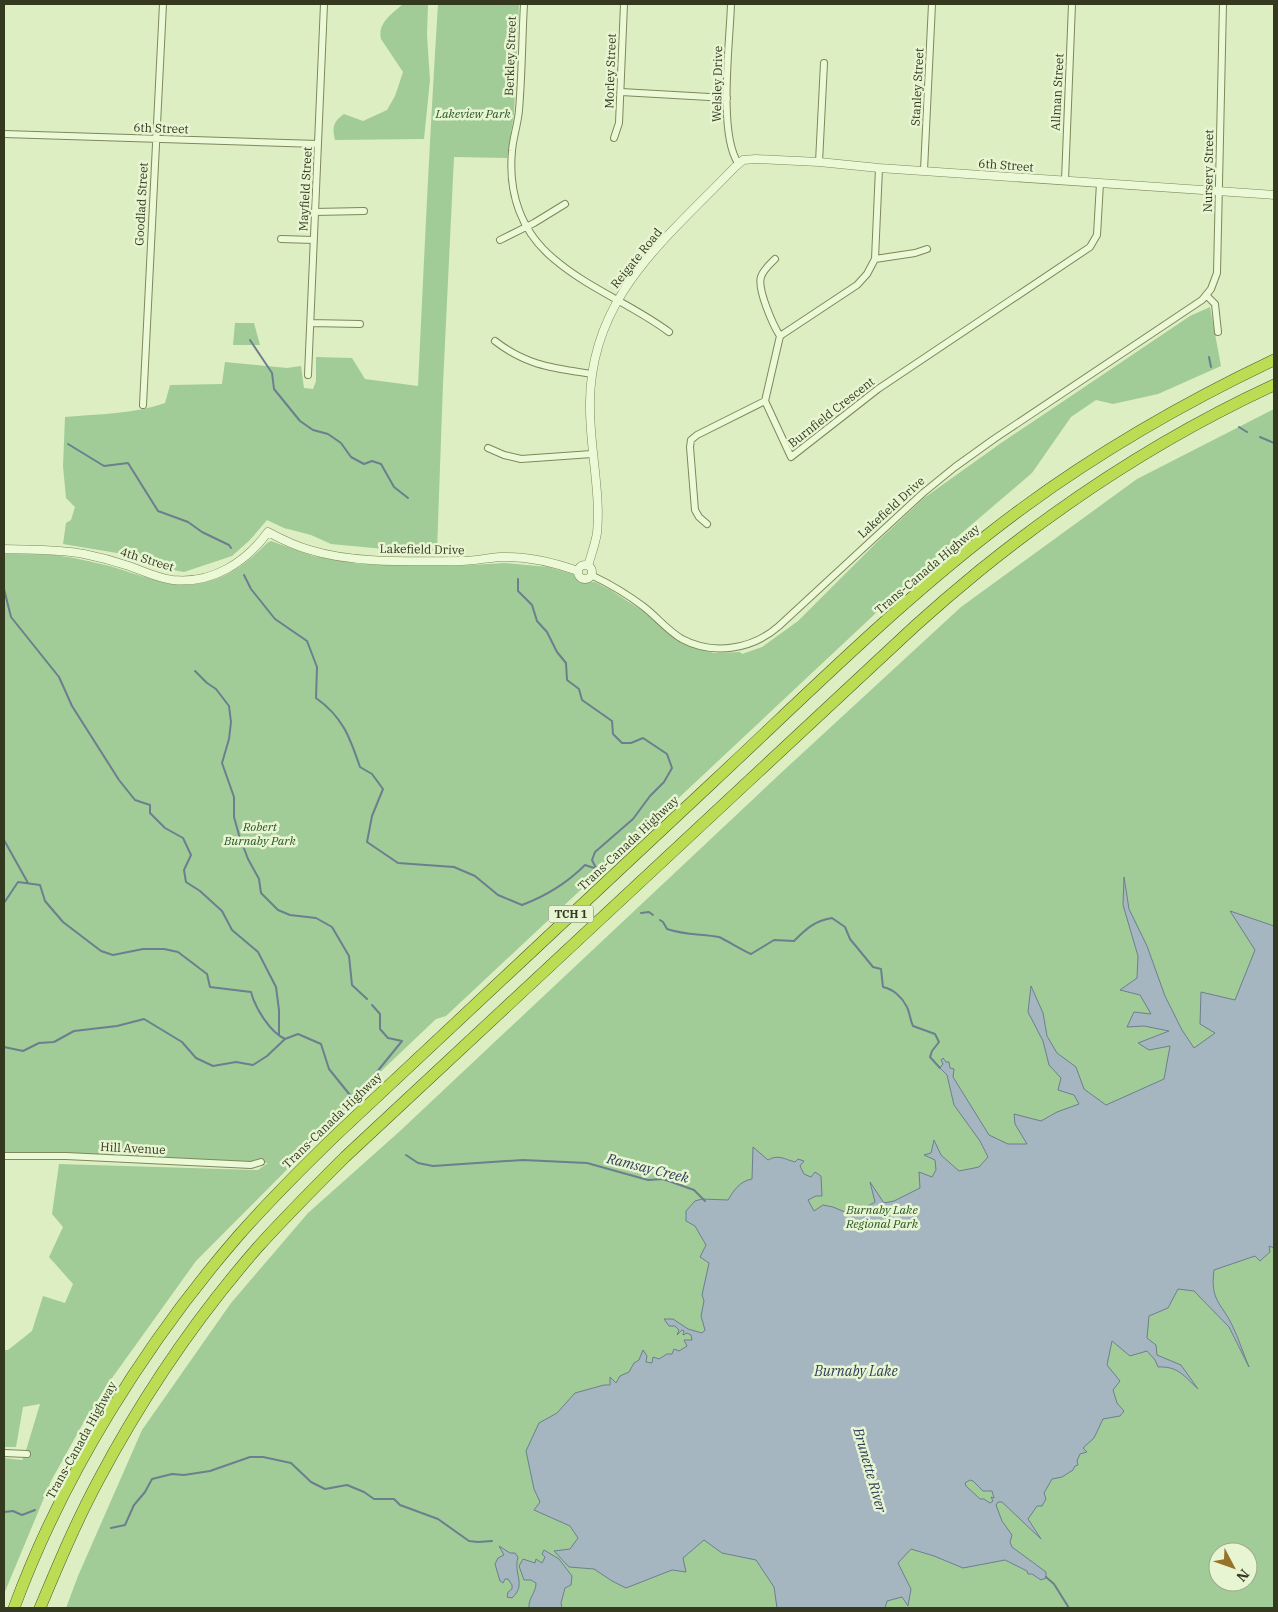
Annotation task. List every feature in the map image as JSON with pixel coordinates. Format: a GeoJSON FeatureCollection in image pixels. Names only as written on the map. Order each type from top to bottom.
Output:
{"type":"FeatureCollection","features":[{"type":"Feature","properties":{"kind":"highway","name":"Trans-Canada Highway"},"geometry":{"type":"LineString","coordinates":[[14,1608],[44,1538],[74,1476],[137,1369],[203,1278],[239,1235],[287,1183],[343,1128],[836,667],[940,573],[1019,511],[1102,455],[1190,403],[1274,360]]}},
{"type":"Feature","properties":{"kind":"highway","name":"TCH 1"},"geometry":{"type":"LineString","coordinates":[[40,1608],[68,1541],[98,1481],[157,1381],[222,1292],[258,1248],[314,1188],[915,626],[979,571],[1055,513],[1146,453],[1200,422],[1274,385]]}},
{"type":"Feature","properties":{"kind":"street","name":"Goodlad Street"},"geometry":{"type":"LineString","coordinates":[[143,405],[163,4]]}},
{"type":"Feature","properties":{"kind":"street","name":"Mayfield Street"},"geometry":{"type":"LineString","coordinates":[[308,375],[324,4]]}},
{"type":"Feature","properties":{"kind":"street","name":"Berkley Street"},"geometry":{"type":"LineString","coordinates":[[524,4],[519,110],[512,148],[511,172],[514,197],[526,227],[534,240],[552,258],[669,332]]}},
{"type":"Feature","properties":{"kind":"street","name":"Morley Street"},"geometry":{"type":"LineString","coordinates":[[614,138],[619,123],[624,4]]}},
{"type":"Feature","properties":{"kind":"street","name":"Welsley Drive"},"geometry":{"type":"LineString","coordinates":[[731,4],[727,98],[728,132],[733,155],[738,164]]}},
{"type":"Feature","properties":{"kind":"street","name":"Stanley Street"},"geometry":{"type":"LineString","coordinates":[[924,170],[932,4]]}},
{"type":"Feature","properties":{"kind":"street","name":"Allman Street"},"geometry":{"type":"LineString","coordinates":[[1065,180],[1072,4]]}},
{"type":"Feature","properties":{"kind":"street","name":"Nursery Street"},"geometry":{"type":"LineString","coordinates":[[1206,296],[1214,283],[1216,273],[1222,4]]}},
{"type":"Feature","properties":{"kind":"street"},"geometry":{"type":"LineString","coordinates":[[819,162],[824,63]]}},
{"type":"Feature","properties":{"kind":"street"},"geometry":{"type":"LineString","coordinates":[[621,92],[727,98]]}},
{"type":"Feature","properties":{"kind":"street","name":"6th Street"},"geometry":{"type":"LineString","coordinates":[[4,134],[318,144]]}},
{"type":"Feature","properties":{"kind":"street","name":"6th Street"},"geometry":{"type":"LineString","coordinates":[[738,164],[745,159],[819,162],[878,168],[1274,195]]}},
{"type":"Feature","properties":{"kind":"street","name":"Reigate Road"},"geometry":{"type":"LineString","coordinates":[[588,566],[595,544],[598,518],[590,406],[592,374],[599,343],[617,300],[647,259],[738,164]]}},
{"type":"Feature","properties":{"kind":"street"},"geometry":{"type":"LineString","coordinates":[[780,336],[857,285],[867,274],[875,259],[878,168]]}},
{"type":"Feature","properties":{"kind":"street","name":"Burnfield Crescent"},"geometry":{"type":"LineString","coordinates":[[765,401],[791,457],[878,389],[1090,247],[1097,235],[1100,183]]}},
{"type":"Feature","properties":{"kind":"street"},"geometry":{"type":"LineString","coordinates":[[500,240],[565,204]]}},
{"type":"Feature","properties":{"kind":"street"},"geometry":{"type":"LineString","coordinates":[[314,212],[364,211]]}},
{"type":"Feature","properties":{"kind":"street"},"geometry":{"type":"LineString","coordinates":[[281,239],[314,240]]}},
{"type":"Feature","properties":{"kind":"street"},"geometry":{"type":"LineString","coordinates":[[875,259],[915,253],[927,249]]}},
{"type":"Feature","properties":{"kind":"street"},"geometry":{"type":"LineString","coordinates":[[706,524],[695,510],[691,440],[697,435],[765,401],[780,336],[760,283],[762,274],[775,259]]}},
{"type":"Feature","properties":{"kind":"street"},"geometry":{"type":"LineString","coordinates":[[1206,296],[1214,304],[1218,332]]}},
{"type":"Feature","properties":{"kind":"street","name":"Lakefield Drive"},"geometry":{"type":"LineString","coordinates":[[591,575],[633,599],[676,634],[690,642],[714,648],[726,648],[744,646],[760,640],[775,630],[923,493],[955,467],[1206,296]]}},
{"type":"Feature","properties":{"kind":"street"},"geometry":{"type":"LineString","coordinates":[[311,323],[360,324]]}},
{"type":"Feature","properties":{"kind":"street"},"geometry":{"type":"LineString","coordinates":[[496,341],[512,353],[534,363],[592,374]]}},
{"type":"Feature","properties":{"kind":"street"},"geometry":{"type":"LineString","coordinates":[[488,448],[504,455],[521,459],[592,454]]}},
{"type":"Feature","properties":{"kind":"street","name":"Lakefield Drive"},"geometry":{"type":"LineString","coordinates":[[268,532],[310,550],[343,557],[434,561],[465,561],[500,557],[518,558],[556,564],[578,571]]}},
{"type":"Feature","properties":{"kind":"street","name":"4th Street"},"geometry":{"type":"LineString","coordinates":[[4,549],[70,552],[111,560],[172,580],[194,579],[218,573],[240,562],[255,550],[268,532]]}},
{"type":"Feature","properties":{"kind":"street"},"geometry":{"type":"LineString","coordinates":[[582,566],[588,566],[592,571],[591,575],[587,579],[583,579],[579,577],[578,571],[582,566]]}},
{"type":"Feature","properties":{"kind":"street","name":"Hill Avenue"},"geometry":{"type":"LineString","coordinates":[[4,1156],[66,1156],[251,1164],[262,1162]]}},
{"type":"Feature","properties":{"kind":"street"},"geometry":{"type":"LineString","coordinates":[[4,1453],[27,1454]]}},
{"type":"Feature","properties":{"kind":"green space"},"geometry":{"type":"Polygon","coordinates":[[[403,4],[428,4],[427,35],[430,80],[424,139],[335,140],[334,125],[344,114],[363,121],[387,110],[395,96],[403,72],[381,39],[380,33],[387,19],[403,4]]]}},
{"type":"Feature","properties":{"kind":"green space","name":"Lakeview Park"},"geometry":{"type":"Polygon","coordinates":[[[438,4],[519,4],[514,114],[507,158],[454,157],[437,551],[416,552],[331,544],[311,535],[284,528],[267,520],[250,540],[232,556],[184,572],[151,566],[117,553],[63,544],[66,523],[71,520],[75,507],[66,498],[63,466],[65,417],[153,407],[165,403],[170,385],[222,384],[225,362],[287,368],[301,366],[304,388],[313,389],[316,381],[316,357],[352,358],[365,379],[418,386],[438,4]]]}},
{"type":"Feature","properties":{"kind":"green space","name":"Robert Burnaby Park"},"geometry":{"type":"Polygon","coordinates":[[[1210,307],[1221,366],[1158,394],[1113,404],[1096,400],[1071,417],[1032,473],[956,538],[446,1016],[436,1019],[376,1076],[368,1088],[196,1261],[107,1385],[81,1427],[51,1481],[4,1594],[4,1458],[22,1460],[24,1457],[40,1404],[23,1407],[16,1447],[4,1447],[4,1350],[8,1350],[32,1331],[43,1296],[65,1303],[73,1284],[49,1257],[63,1227],[52,1214],[59,1164],[258,1170],[268,1163],[4,1152],[4,554],[68,557],[110,566],[155,580],[178,584],[207,582],[220,577],[244,563],[271,541],[313,556],[359,564],[455,566],[505,563],[548,567],[576,575],[583,581],[595,582],[609,589],[644,612],[678,641],[689,646],[714,653],[740,652],[742,654],[762,647],[798,621],[924,498],[1001,443],[1190,316],[1210,307]]]}},
{"type":"Feature","properties":{"kind":"green space"},"geometry":{"type":"Polygon","coordinates":[[[235,323],[254,323],[260,345],[233,345],[235,323]]]}},
{"type":"Feature","properties":{"kind":"green space","name":"Burnaby Lake Regional Park"},"geometry":{"type":"Polygon","coordinates":[[[1274,409],[1274,1608],[66,1608],[78,1576],[142,1430],[231,1303],[308,1213],[400,1131],[782,772],[961,607],[1137,479],[1274,409]]]}},
{"type":"Feature","properties":{"kind":"water","name":"Burnaby Lake"},"geometry":{"type":"Polygon","coordinates":[[[1124,877],[1129,909],[1147,946],[1165,996],[1182,1030],[1194,1048],[1215,1033],[1200,1024],[1201,992],[1235,1000],[1255,950],[1230,911],[1274,926],[1274,1248],[1269,1246],[1270,1252],[1260,1261],[1255,1256],[1214,1270],[1213,1280],[1217,1300],[1228,1317],[1249,1367],[1229,1327],[1194,1291],[1178,1289],[1168,1308],[1149,1316],[1147,1338],[1156,1345],[1157,1355],[1181,1365],[1198,1389],[1176,1370],[1158,1367],[1147,1351],[1130,1356],[1112,1341],[1107,1365],[1120,1381],[1113,1390],[1117,1403],[1124,1411],[1120,1416],[1103,1419],[1094,1438],[1083,1448],[1087,1452],[1080,1454],[1077,1461],[1078,1465],[1062,1477],[1052,1479],[1044,1493],[1046,1499],[1042,1506],[1037,1506],[1028,1519],[1041,1539],[1002,1502],[998,1502],[996,1505],[1002,1521],[1012,1535],[1010,1542],[1012,1547],[1046,1572],[1046,1578],[1041,1580],[1005,1560],[963,1568],[911,1549],[898,1563],[911,1589],[908,1606],[902,1597],[887,1601],[885,1608],[777,1608],[774,1587],[756,1560],[722,1553],[704,1540],[683,1558],[686,1572],[672,1570],[626,1588],[594,1569],[569,1567],[554,1551],[570,1549],[578,1538],[570,1526],[534,1510],[540,1502],[534,1489],[526,1451],[539,1423],[557,1413],[575,1393],[610,1385],[610,1377],[616,1383],[620,1376],[629,1372],[634,1363],[639,1360],[643,1350],[647,1356],[646,1362],[652,1363],[653,1357],[659,1359],[667,1354],[672,1354],[674,1349],[679,1351],[687,1346],[684,1340],[692,1340],[691,1335],[687,1333],[683,1335],[684,1331],[682,1330],[677,1335],[679,1330],[675,1326],[669,1326],[664,1319],[673,1319],[688,1329],[702,1333],[705,1330],[701,1316],[704,1301],[702,1295],[709,1263],[700,1257],[706,1245],[695,1226],[686,1221],[686,1211],[695,1201],[702,1199],[728,1200],[735,1189],[752,1179],[753,1147],[768,1160],[778,1157],[795,1162],[798,1159],[804,1161],[800,1166],[804,1174],[811,1177],[815,1172],[821,1176],[822,1196],[816,1196],[808,1200],[814,1211],[823,1205],[852,1215],[875,1202],[870,1182],[884,1203],[894,1201],[920,1188],[919,1172],[932,1177],[936,1170],[935,1160],[924,1155],[931,1153],[934,1140],[941,1155],[959,1171],[979,1167],[988,1157],[980,1141],[954,1105],[947,1075],[940,1068],[943,1064],[941,1060],[943,1058],[946,1062],[949,1062],[950,1068],[954,1069],[953,1077],[989,1135],[1008,1144],[1027,1144],[1015,1124],[1014,1114],[1041,1121],[1057,1112],[1079,1104],[1074,1095],[1058,1090],[1061,1078],[1049,1065],[1043,1041],[1028,1012],[1031,986],[1043,1013],[1047,1036],[1057,1053],[1076,1067],[1084,1089],[1106,1105],[1164,1079],[1170,1046],[1149,1050],[1138,1043],[1169,1031],[1144,1026],[1127,1027],[1134,1012],[1151,1014],[1140,995],[1120,990],[1137,978],[1138,956],[1123,905],[1124,877]],[[970,1480],[965,1483],[966,1486],[980,1499],[990,1503],[993,1501],[991,1497],[994,1498],[992,1491],[983,1491],[970,1480]]]}},
{"type":"Feature","properties":{"kind":"water"},"geometry":{"type":"Polygon","coordinates":[[[499,1546],[510,1553],[515,1553],[518,1557],[519,1588],[512,1598],[507,1597],[508,1592],[512,1589],[512,1585],[508,1579],[505,1579],[503,1583],[500,1581],[495,1564],[498,1558],[504,1555],[499,1546]]]}},
{"type":"Feature","properties":{"kind":"water"},"geometry":{"type":"Polygon","coordinates":[[[544,1550],[559,1559],[572,1576],[571,1585],[565,1588],[561,1603],[562,1608],[529,1608],[536,1583],[531,1580],[524,1580],[519,1566],[523,1559],[535,1563],[536,1559],[542,1563],[545,1557],[542,1554],[544,1550]]]}},
{"type":"Feature","properties":{"kind":"waterway"},"geometry":{"type":"LineString","coordinates":[[250,340],[272,373],[274,389],[300,421],[313,430],[328,434],[341,443],[351,457],[364,464],[372,461],[381,464],[394,487],[408,498]]}},
{"type":"Feature","properties":{"kind":"waterway"},"geometry":{"type":"LineString","coordinates":[[1209,357],[1211,367]]}},
{"type":"Feature","properties":{"kind":"waterway"},"geometry":{"type":"LineString","coordinates":[[1239,427],[1247,432]]}},
{"type":"Feature","properties":{"kind":"waterway"},"geometry":{"type":"LineString","coordinates":[[1260,437],[1274,443]]}},
{"type":"Feature","properties":{"kind":"waterway"},"geometry":{"type":"LineString","coordinates":[[68,444],[104,466],[128,463],[158,511],[188,522],[202,532],[229,545],[231,548]]}},
{"type":"Feature","properties":{"kind":"waterway"},"geometry":{"type":"LineString","coordinates":[[244,575],[251,589],[275,619],[307,641],[317,667],[316,698],[339,721],[349,737],[360,767],[372,774],[383,789],[372,816],[367,842],[398,863],[454,867],[475,876],[498,895],[522,905],[556,888],[585,865],[597,869]]}},
{"type":"Feature","properties":{"kind":"waterway"},"geometry":{"type":"LineString","coordinates":[[518,579],[518,591],[532,605],[537,621],[547,632],[557,652],[566,663],[567,680],[579,689],[582,700],[612,721],[613,734],[622,743],[631,743],[643,738],[667,754],[672,768],[664,782],[650,796],[633,819],[595,852],[592,860],[596,868]]}},
{"type":"Feature","properties":{"kind":"waterway"},"geometry":{"type":"LineString","coordinates":[[4,589],[11,617],[59,677],[72,706],[119,780],[135,800],[150,805],[150,813],[165,828],[183,838],[191,855],[184,870],[186,882],[200,891],[222,911],[232,930],[258,952],[276,987],[279,1010],[279,1035]]}},
{"type":"Feature","properties":{"kind":"waterway"},"geometry":{"type":"LineString","coordinates":[[195,671],[216,689],[229,706],[231,722],[229,739],[222,763],[234,797],[234,817],[239,835],[248,859],[259,879],[261,893],[278,910],[290,915],[316,918],[332,927],[349,956],[352,985],[367,999]]}},
{"type":"Feature","properties":{"kind":"waterway"},"geometry":{"type":"LineString","coordinates":[[4,840],[28,883]]}},
{"type":"Feature","properties":{"kind":"waterway","name":"Ramsay Creek"},"geometry":{"type":"LineString","coordinates":[[4,903],[18,882],[40,885],[45,901],[63,922],[101,951],[113,955],[143,949],[164,949],[178,952],[207,974],[210,987],[251,992],[264,1019],[279,1036],[285,1039],[298,1034],[321,1044],[329,1069],[354,1100],[402,1041],[388,1038],[380,1029],[380,1014],[372,1005]]}},
{"type":"Feature","properties":{"kind":"waterway"},"geometry":{"type":"LineString","coordinates":[[641,913],[649,912],[653,915]]}},
{"type":"Feature","properties":{"kind":"waterway"},"geometry":{"type":"LineString","coordinates":[[660,920],[667,929],[719,937],[751,954],[774,940],[794,941],[811,926],[832,918],[845,927],[850,939],[873,967],[881,969],[883,987],[894,992],[903,1000],[913,1026],[935,1034],[939,1042],[930,1057],[940,1068]]}},
{"type":"Feature","properties":{"kind":"waterway"},"geometry":{"type":"LineString","coordinates":[[4,1047],[23,1051],[39,1043],[54,1042],[74,1031],[117,1026],[144,1019],[182,1042],[196,1058],[213,1066],[236,1062],[253,1065],[267,1056],[285,1039]]}},
{"type":"Feature","properties":{"kind":"waterway","name":"Ramsay Creek"},"geometry":{"type":"LineString","coordinates":[[406,1155],[418,1163],[433,1166],[523,1160],[587,1163],[648,1180],[663,1179],[694,1190],[705,1201]]}},
{"type":"Feature","properties":{"kind":"waterway"},"geometry":{"type":"LineString","coordinates":[[111,1528],[125,1525],[134,1505],[145,1492],[152,1479],[172,1474],[184,1475],[210,1471],[250,1457],[263,1457],[291,1463],[311,1482],[325,1489],[347,1485],[364,1492],[374,1499],[394,1499],[400,1505],[438,1519],[469,1541],[492,1541]]}},
{"type":"Feature","properties":{"kind":"waterway"},"geometry":{"type":"LineString","coordinates":[[4,1512],[13,1511],[22,1515],[35,1510]]}},
{"type":"Feature","properties":{"kind":"waterway"},"geometry":{"type":"LineString","coordinates":[[1046,1577],[1054,1584],[1069,1608]]}},
{"type":"Feature","properties":{"kind":"water label","name":"Brunette River"},"geometry":{"type":"Point","coordinates":[870,1470]}}]}
